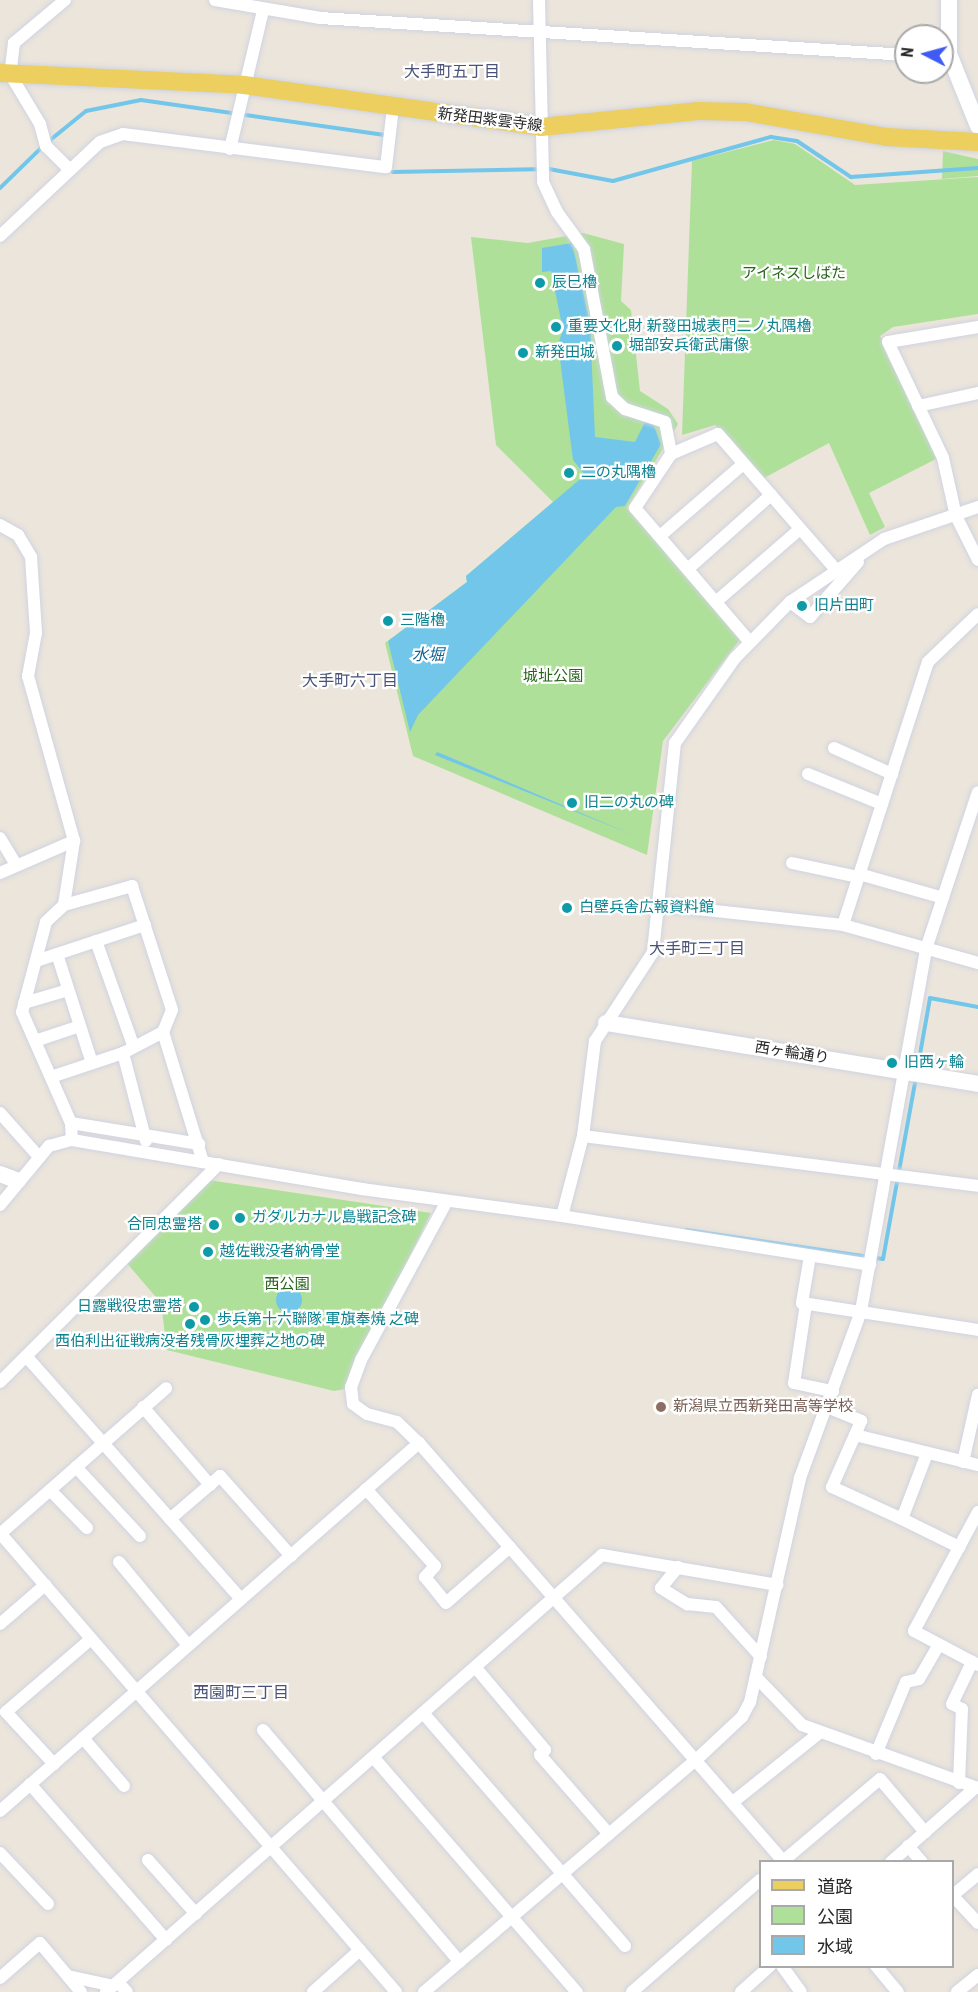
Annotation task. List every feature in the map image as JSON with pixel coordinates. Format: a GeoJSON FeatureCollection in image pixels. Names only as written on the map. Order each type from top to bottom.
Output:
{"type":"FeatureCollection","features":[{"type":"Feature","properties":{"kind":"main road","name":"新発田紫雲寺線"},"geometry":{"type":"LineString","coordinates":[[5,73],[244,85],[541,127],[698,111],[745,112],[887,137],[978,142]]}},
{"type":"Feature","properties":{"kind":"street"},"geometry":{"type":"LineString","coordinates":[[65,0],[14,43],[5,73],[40,124],[46,146],[69,170]]}},
{"type":"Feature","properties":{"kind":"street"},"geometry":{"type":"LineString","coordinates":[[215,0],[263,11],[540,32],[894,54]]}},
{"type":"Feature","properties":{"kind":"street"},"geometry":{"type":"LineString","coordinates":[[539,0],[543,182],[556,212],[584,249],[609,391],[625,409],[665,422],[671,454]]}},
{"type":"Feature","properties":{"kind":"street"},"geometry":{"type":"LineString","coordinates":[[948,24],[949,0]]}},
{"type":"Feature","properties":{"kind":"street"},"geometry":{"type":"LineString","coordinates":[[230,149],[263,11]]}},
{"type":"Feature","properties":{"kind":"street"},"geometry":{"type":"LineString","coordinates":[[954,72],[977,122]]}},
{"type":"Feature","properties":{"kind":"street"},"geometry":{"type":"LineString","coordinates":[[2,230],[100,142],[123,134],[386,167],[393,107]]}},
{"type":"Feature","properties":{"kind":"street"},"geometry":{"type":"LineString","coordinates":[[978,327],[888,342],[943,458],[956,516],[978,560]]}},
{"type":"Feature","properties":{"kind":"street"},"geometry":{"type":"LineString","coordinates":[[918,406],[978,393]]}},
{"type":"Feature","properties":{"kind":"street"},"geometry":{"type":"LineString","coordinates":[[749,641],[718,600],[635,508],[671,454],[718,434],[837,571]]}},
{"type":"Feature","properties":{"kind":"street"},"geometry":{"type":"LineString","coordinates":[[660,536],[743,464]]}},
{"type":"Feature","properties":{"kind":"street"},"geometry":{"type":"LineString","coordinates":[[689,568],[771,495]]}},
{"type":"Feature","properties":{"kind":"street"},"geometry":{"type":"LineString","coordinates":[[562,1216],[583,1136],[595,1041],[653,952],[660,905],[675,743],[749,641],[790,602],[863,556],[884,539],[978,507]]}},
{"type":"Feature","properties":{"kind":"street"},"geometry":{"type":"LineString","coordinates":[[0,525],[18,535],[31,556],[36,622],[28,676],[74,841],[64,905]]}},
{"type":"Feature","properties":{"kind":"street"},"geometry":{"type":"LineString","coordinates":[[718,600],[800,529]]}},
{"type":"Feature","properties":{"kind":"street"},"geometry":{"type":"LineString","coordinates":[[790,602],[810,617],[863,556]]}},
{"type":"Feature","properties":{"kind":"street"},"geometry":{"type":"LineString","coordinates":[[843,925],[928,662],[978,614]]}},
{"type":"Feature","properties":{"kind":"street"},"geometry":{"type":"LineString","coordinates":[[834,748],[892,774]]}},
{"type":"Feature","properties":{"kind":"street"},"geometry":{"type":"LineString","coordinates":[[808,774],[882,804]]}},
{"type":"Feature","properties":{"kind":"street"},"geometry":{"type":"LineString","coordinates":[[424,1992],[696,1760],[742,1717],[761,1657],[800,1478],[861,1311],[907,1071],[927,949],[978,792]]}},
{"type":"Feature","properties":{"kind":"street"},"geometry":{"type":"LineString","coordinates":[[0,838],[15,863]]}},
{"type":"Feature","properties":{"kind":"street"},"geometry":{"type":"LineString","coordinates":[[0,873],[15,863],[74,841]]}},
{"type":"Feature","properties":{"kind":"street"},"geometry":{"type":"LineString","coordinates":[[792,863],[858,876],[943,898]]}},
{"type":"Feature","properties":{"kind":"street"},"geometry":{"type":"LineString","coordinates":[[72,1140],[71,1123],[22,1012],[46,922],[64,905],[132,886],[172,1010],[163,1032],[203,1162]]}},
{"type":"Feature","properties":{"kind":"street"},"geometry":{"type":"LineString","coordinates":[[660,905],[843,925],[978,963]]}},
{"type":"Feature","properties":{"kind":"street"},"geometry":{"type":"LineString","coordinates":[[36,961],[145,925]]}},
{"type":"Feature","properties":{"kind":"street"},"geometry":{"type":"LineString","coordinates":[[96,941],[128,1049],[147,1135],[144,1151]]}},
{"type":"Feature","properties":{"kind":"street"},"geometry":{"type":"LineString","coordinates":[[57,954],[92,1063]]}},
{"type":"Feature","properties":{"kind":"street"},"geometry":{"type":"LineString","coordinates":[[24,1004],[68,990]]}},
{"type":"Feature","properties":{"kind":"street","name":"西ヶ輪通り"},"geometry":{"type":"LineString","coordinates":[[606,1023],[978,1084]]}},
{"type":"Feature","properties":{"kind":"street"},"geometry":{"type":"LineString","coordinates":[[35,1041],[80,1026]]}},
{"type":"Feature","properties":{"kind":"street"},"geometry":{"type":"LineString","coordinates":[[51,1077],[128,1049],[163,1032]]}},
{"type":"Feature","properties":{"kind":"street"},"geometry":{"type":"LineString","coordinates":[[0,1113],[39,1156]]}},
{"type":"Feature","properties":{"kind":"street"},"geometry":{"type":"LineString","coordinates":[[71,1123],[199,1144]]}},
{"type":"Feature","properties":{"kind":"street"},"geometry":{"type":"LineString","coordinates":[[583,1136],[888,1172],[978,1186]]}},
{"type":"Feature","properties":{"kind":"street"},"geometry":{"type":"LineString","coordinates":[[0,1205],[39,1156],[60,1140],[72,1140],[447,1201],[562,1216],[870,1265]]}},
{"type":"Feature","properties":{"kind":"street"},"geometry":{"type":"LineString","coordinates":[[0,1382],[219,1164]]}},
{"type":"Feature","properties":{"kind":"street"},"geometry":{"type":"LineString","coordinates":[[0,1174],[18,1181]]}},
{"type":"Feature","properties":{"kind":"street"},"geometry":{"type":"LineString","coordinates":[[447,1201],[375,1330],[351,1387],[358,1409],[397,1422],[419,1443],[782,1860]]}},
{"type":"Feature","properties":{"kind":"street"},"geometry":{"type":"LineString","coordinates":[[810,1256],[802,1303],[978,1330]]}},
{"type":"Feature","properties":{"kind":"street"},"geometry":{"type":"LineString","coordinates":[[806,1304],[794,1383],[833,1391]]}},
{"type":"Feature","properties":{"kind":"street"},"geometry":{"type":"LineString","coordinates":[[26,1356],[241,1599]]}},
{"type":"Feature","properties":{"kind":"street"},"geometry":{"type":"LineString","coordinates":[[165,1388],[0,1533],[396,1992]]}},
{"type":"Feature","properties":{"kind":"street"},"geometry":{"type":"LineString","coordinates":[[963,1462],[978,1395]]}},
{"type":"Feature","properties":{"kind":"street"},"geometry":{"type":"LineString","coordinates":[[144,1407],[210,1485]]}},
{"type":"Feature","properties":{"kind":"street"},"geometry":{"type":"LineString","coordinates":[[827,1407],[861,1421],[832,1487],[959,1547]]}},
{"type":"Feature","properties":{"kind":"street"},"geometry":{"type":"LineString","coordinates":[[855,1435],[926,1456],[978,1465]]}},
{"type":"Feature","properties":{"kind":"street"},"geometry":{"type":"LineString","coordinates":[[2,1804],[54,1764],[419,1443]]}},
{"type":"Feature","properties":{"kind":"street"},"geometry":{"type":"LineString","coordinates":[[902,1519],[926,1456]]}},
{"type":"Feature","properties":{"kind":"street"},"geometry":{"type":"LineString","coordinates":[[76,1467],[140,1536]]}},
{"type":"Feature","properties":{"kind":"street"},"geometry":{"type":"LineString","coordinates":[[170,1519],[220,1476],[291,1556]]}},
{"type":"Feature","properties":{"kind":"street"},"geometry":{"type":"LineString","coordinates":[[366,1489],[435,1566],[425,1576],[446,1603],[510,1547]]}},
{"type":"Feature","properties":{"kind":"street"},"geometry":{"type":"LineString","coordinates":[[50,1490],[87,1528]]}},
{"type":"Feature","properties":{"kind":"street"},"geometry":{"type":"LineString","coordinates":[[959,1783],[962,1709],[952,1704],[975,1663],[914,1631],[978,1512]]}},
{"type":"Feature","properties":{"kind":"street"},"geometry":{"type":"LineString","coordinates":[[113,1987],[554,1600],[602,1555],[777,1585]]}},
{"type":"Feature","properties":{"kind":"street"},"geometry":{"type":"LineString","coordinates":[[118,1562],[188,1645]]}},
{"type":"Feature","properties":{"kind":"street"},"geometry":{"type":"LineString","coordinates":[[678,1567],[661,1588],[687,1604],[716,1607],[761,1657]]}},
{"type":"Feature","properties":{"kind":"street"},"geometry":{"type":"LineString","coordinates":[[0,1624],[45,1585]]}},
{"type":"Feature","properties":{"kind":"street"},"geometry":{"type":"LineString","coordinates":[[54,1764],[6,1712],[91,1639]]}},
{"type":"Feature","properties":{"kind":"street"},"geometry":{"type":"LineString","coordinates":[[876,1754],[906,1682],[919,1679],[939,1645]]}},
{"type":"Feature","properties":{"kind":"street"},"geometry":{"type":"LineString","coordinates":[[476,1668],[545,1750],[540,1755],[609,1834]]}},
{"type":"Feature","properties":{"kind":"street"},"geometry":{"type":"LineString","coordinates":[[756,1677],[784,1710],[819,1733],[959,1783],[977,1787]]}},
{"type":"Feature","properties":{"kind":"street"},"geometry":{"type":"LineString","coordinates":[[424,1714],[625,1946]]}},
{"type":"Feature","properties":{"kind":"street"},"geometry":{"type":"LineString","coordinates":[[263,1730],[460,1962]]}},
{"type":"Feature","properties":{"kind":"street"},"geometry":{"type":"LineString","coordinates":[[733,1802],[819,1733]]}},
{"type":"Feature","properties":{"kind":"street"},"geometry":{"type":"LineString","coordinates":[[83,1738],[124,1786]]}},
{"type":"Feature","properties":{"kind":"street"},"geometry":{"type":"LineString","coordinates":[[374,1758],[577,1992]]}},
{"type":"Feature","properties":{"kind":"street"},"geometry":{"type":"LineString","coordinates":[[784,1860],[880,1779],[924,1832]]}},
{"type":"Feature","properties":{"kind":"street"},"geometry":{"type":"LineString","coordinates":[[30,1784],[166,1940]]}},
{"type":"Feature","properties":{"kind":"street"},"geometry":{"type":"LineString","coordinates":[[893,1860],[977,1787]]}},
{"type":"Feature","properties":{"kind":"street"},"geometry":{"type":"LineString","coordinates":[[908,1846],[920,1860]]}},
{"type":"Feature","properties":{"kind":"street"},"geometry":{"type":"LineString","coordinates":[[0,1852],[48,1904]]}},
{"type":"Feature","properties":{"kind":"street"},"geometry":{"type":"LineString","coordinates":[[148,1860],[196,1914]]}},
{"type":"Feature","properties":{"kind":"street"},"geometry":{"type":"LineString","coordinates":[[954,1895],[978,1874]]}},
{"type":"Feature","properties":{"kind":"street"},"geometry":{"type":"LineString","coordinates":[[632,1992],[759,1881]]}},
{"type":"Feature","properties":{"kind":"street"},"geometry":{"type":"LineString","coordinates":[[954,1897],[978,1923]]}},
{"type":"Feature","properties":{"kind":"street"},"geometry":{"type":"LineString","coordinates":[[0,1978],[40,1943],[81,1992]]}},
{"type":"Feature","properties":{"kind":"street"},"geometry":{"type":"LineString","coordinates":[[313,1992],[360,1950]]}},
{"type":"Feature","properties":{"kind":"street"},"geometry":{"type":"LineString","coordinates":[[741,1992],[768,1968]]}},
{"type":"Feature","properties":{"kind":"street"},"geometry":{"type":"LineString","coordinates":[[783,1968],[801,1992]]}},
{"type":"Feature","properties":{"kind":"street"},"geometry":{"type":"LineString","coordinates":[[878,1968],[898,1992]]}},
{"type":"Feature","properties":{"kind":"street"},"geometry":{"type":"LineString","coordinates":[[957,1992],[978,1975]]}},
{"type":"Feature","properties":{"kind":"street"},"geometry":{"type":"LineString","coordinates":[[68,1976],[128,1992]]}},
{"type":"Feature","properties":{"kind":"green space","name":"アイネスしばた"},"geometry":{"type":"Polygon","coordinates":[[[774,140],[795,144],[855,185],[978,177],[978,314],[893,327],[880,336],[940,457],[869,493],[885,527],[870,535],[829,443],[764,478],[715,425],[682,435],[692,161],[774,140]]]}},
{"type":"Feature","properties":{"kind":"green space"},"geometry":{"type":"Polygon","coordinates":[[[943,151],[978,159],[978,176],[942,179],[943,151]]]}},
{"type":"Feature","properties":{"kind":"green space","name":"城址公園"},"geometry":{"type":"Polygon","coordinates":[[[583,233],[624,244],[621,301],[631,310],[640,391],[668,409],[678,424],[627,508],[741,638],[663,741],[647,855],[413,756],[385,643],[467,582],[466,576],[553,502],[496,445],[471,237],[528,243],[583,233]]]}},
{"type":"Feature","properties":{"kind":"green space","name":"西公園"},"geometry":{"type":"Polygon","coordinates":[[[208,1180],[431,1213],[345,1389],[334,1391],[167,1350],[161,1303],[125,1261],[208,1180]]]}},
{"type":"Feature","properties":{"kind":"water","name":"水堀"},"geometry":{"type":"Polygon","coordinates":[[[572,243],[590,323],[595,437],[635,442],[645,422],[653,424],[661,444],[625,506],[616,507],[418,715],[410,732],[388,641],[467,582],[466,576],[585,475],[573,460],[558,344],[563,330],[551,271],[542,272],[542,248],[572,243]]]}},
{"type":"Feature","properties":{"kind":"water"},"geometry":{"type":"Polygon","coordinates":[[[437,752],[447,756],[633,835],[435,755],[437,752]]]}},
{"type":"Feature","properties":{"kind":"water"},"geometry":{"type":"Polygon","coordinates":[[[289,1287],[298,1291],[302,1300],[298,1309],[289,1313],[280,1309],[276,1300],[280,1291],[289,1287]]]}},
{"type":"Feature","properties":{"kind":"waterway"},"geometry":{"type":"LineString","coordinates":[[49,141],[86,111],[141,100],[384,135]]}},
{"type":"Feature","properties":{"kind":"waterway"},"geometry":{"type":"LineString","coordinates":[[393,172],[549,169],[613,181],[771,137],[797,141],[851,177],[978,168]]}},
{"type":"Feature","properties":{"kind":"waterway"},"geometry":{"type":"LineString","coordinates":[[0,188],[43,146]]}},
{"type":"Feature","properties":{"kind":"waterway"},"geometry":{"type":"LineString","coordinates":[[917,1071],[930,998],[978,1007]]}},
{"type":"Feature","properties":{"kind":"waterway"},"geometry":{"type":"LineString","coordinates":[[686,1230],[883,1259],[916,1078]]}},
{"type":"Feature","properties":{"kind":"place","name":"辰巳櫓"},"geometry":{"type":"Point","coordinates":[540,283]}},
{"type":"Feature","properties":{"kind":"place","name":"重要文化財 新發田城表門二ノ丸隅櫓"},"geometry":{"type":"Point","coordinates":[556,327]}},
{"type":"Feature","properties":{"kind":"place","name":"堀部安兵衛武庸像"},"geometry":{"type":"Point","coordinates":[617,346]}},
{"type":"Feature","properties":{"kind":"place","name":"新発田城"},"geometry":{"type":"Point","coordinates":[523,353]}},
{"type":"Feature","properties":{"kind":"place","name":"二の丸隅櫓"},"geometry":{"type":"Point","coordinates":[569,473]}},
{"type":"Feature","properties":{"kind":"place","name":"旧片田町"},"geometry":{"type":"Point","coordinates":[802,606]}},
{"type":"Feature","properties":{"kind":"place","name":"三階櫓"},"geometry":{"type":"Point","coordinates":[388,621]}},
{"type":"Feature","properties":{"kind":"place","name":"旧二の丸の碑"},"geometry":{"type":"Point","coordinates":[572,803]}},
{"type":"Feature","properties":{"kind":"place","name":"白壁兵舎広報資料館"},"geometry":{"type":"Point","coordinates":[567,908]}},
{"type":"Feature","properties":{"kind":"place","name":"旧西ヶ輪"},"geometry":{"type":"Point","coordinates":[892,1063]}},
{"type":"Feature","properties":{"kind":"place","name":"ガダルカナル島戦記念碑"},"geometry":{"type":"Point","coordinates":[240,1218]}},
{"type":"Feature","properties":{"kind":"place","name":"合同忠霊塔"},"geometry":{"type":"Point","coordinates":[214,1225]}},
{"type":"Feature","properties":{"kind":"place","name":"越佐戦没者納骨堂"},"geometry":{"type":"Point","coordinates":[208,1252]}},
{"type":"Feature","properties":{"kind":"place","name":"日露戦役忠霊塔"},"geometry":{"type":"Point","coordinates":[194,1307]}},
{"type":"Feature","properties":{"kind":"place","name":"歩兵第十六聯隊 軍旗奉焼 之碑"},"geometry":{"type":"Point","coordinates":[205,1320]}},
{"type":"Feature","properties":{"kind":"place","name":"西伯利出征戦病没者残骨灰埋葬之地の碑"},"geometry":{"type":"Point","coordinates":[190,1324]}},
{"type":"Feature","properties":{"kind":"place","name":"新潟県立西新発田高等学校"},"geometry":{"type":"Point","coordinates":[661,1407]}},
{"type":"Feature","properties":{"kind":"district","name":"大手町五丁目"},"geometry":{"type":"Point","coordinates":[452,72]}},
{"type":"Feature","properties":{"kind":"district","name":"大手町六丁目"},"geometry":{"type":"Point","coordinates":[350,681]}},
{"type":"Feature","properties":{"kind":"district","name":"大手町三丁目"},"geometry":{"type":"Point","coordinates":[697,949]}},
{"type":"Feature","properties":{"kind":"district","name":"西園町三丁目"},"geometry":{"type":"Point","coordinates":[241,1693]}}]}
